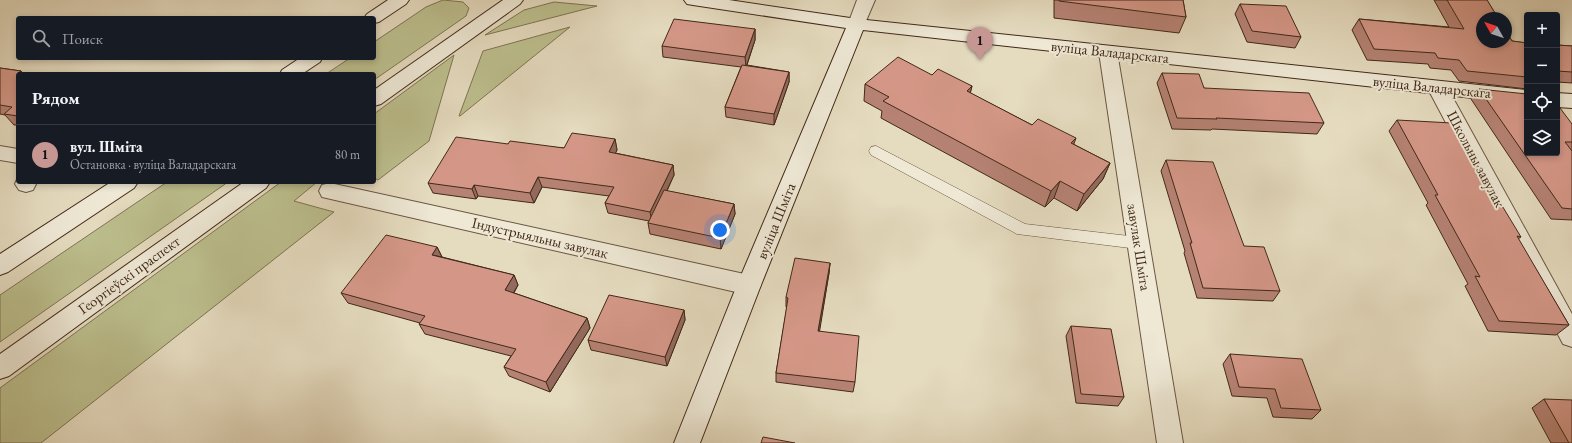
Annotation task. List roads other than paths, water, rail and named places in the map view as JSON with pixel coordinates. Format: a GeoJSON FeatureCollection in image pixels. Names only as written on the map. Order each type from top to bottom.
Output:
{"type":"FeatureCollection","features":[{"type":"Feature","properties":{"kind":"main road"},"geometry":{"type":"LineString","coordinates":[[376,16],[400,0]]}},
{"type":"Feature","properties":{"kind":"main road"},"geometry":{"type":"LineString","coordinates":[[376,98],[514,0]]}},
{"type":"Feature","properties":{"kind":"main road","name":"вуліца Валадарскага"},"geometry":{"type":"LineString","coordinates":[[693,0],[856,24],[1524,97]]}},
{"type":"Feature","properties":{"kind":"main road","name":"вуліца Шміта"},"geometry":{"type":"LineString","coordinates":[[687,443],[749,285],[866,0]]}},
{"type":"Feature","properties":{"kind":"main road","name":"завулак Шміта"},"geometry":{"type":"LineString","coordinates":[[1108,52],[1170,443]]}},
{"type":"Feature","properties":{"kind":"main road"},"geometry":{"type":"LineString","coordinates":[[292,72],[310,60]]}},
{"type":"Feature","properties":{"kind":"main road","name":"Школьны завулак"},"geometry":{"type":"LineString","coordinates":[[1437,87],[1572,336]]}},
{"type":"Feature","properties":{"kind":"main road"},"geometry":{"type":"LineString","coordinates":[[1560,100],[1572,102]]}},
{"type":"Feature","properties":{"kind":"main road"},"geometry":{"type":"LineString","coordinates":[[0,153],[16,156]]}},
{"type":"Feature","properties":{"kind":"main road"},"geometry":{"type":"LineString","coordinates":[[0,266],[124,184]]}},
{"type":"Feature","properties":{"kind":"main road","name":"Георгіеўскі праспект"},"geometry":{"type":"LineString","coordinates":[[0,368],[256,184]]}},
{"type":"Feature","properties":{"kind":"main road","name":"Індустрыяльны завулак"},"geometry":{"type":"LineString","coordinates":[[330,191],[749,285]]}},
{"type":"Feature","properties":{"kind":"lane"},"geometry":{"type":"LineString","coordinates":[[876,151],[1022,230],[1138,243]]}},
{"type":"Feature","properties":{"kind":"place","name":"вул. Шміта"},"geometry":{"type":"Point","coordinates":[980,60]}}]}
